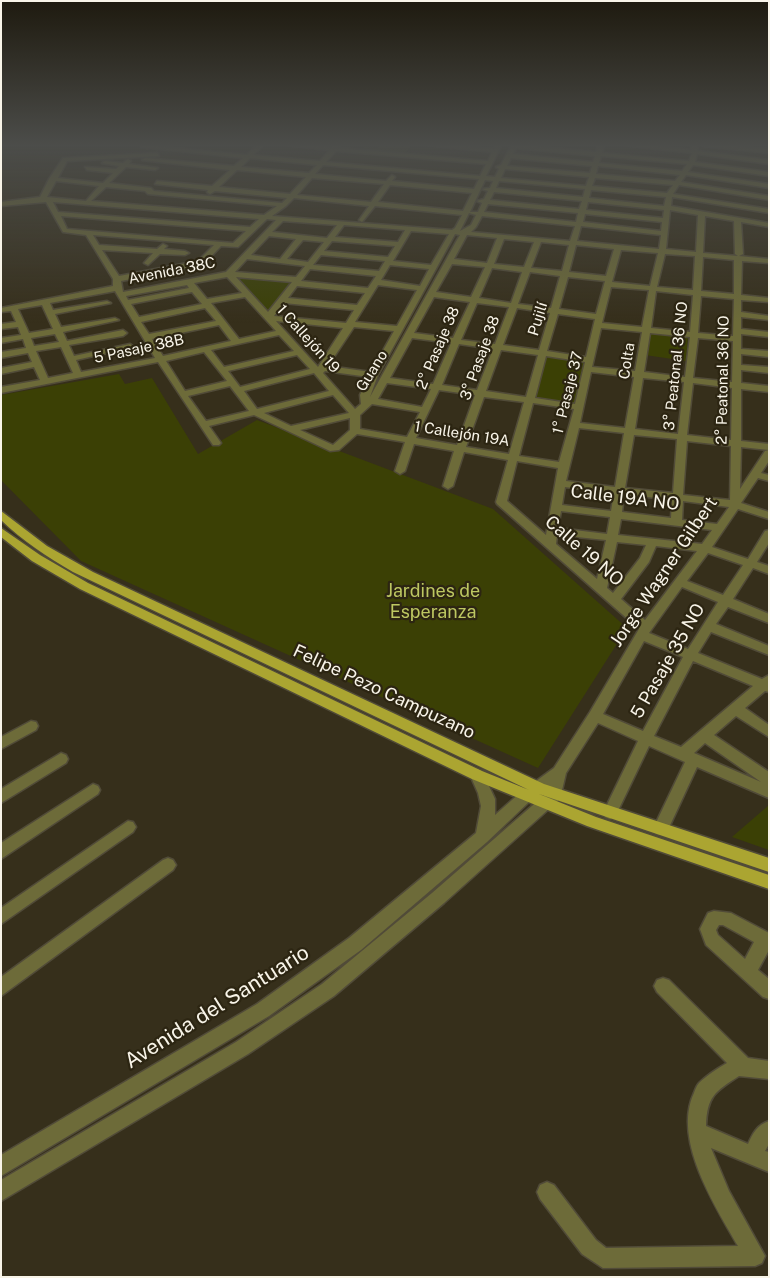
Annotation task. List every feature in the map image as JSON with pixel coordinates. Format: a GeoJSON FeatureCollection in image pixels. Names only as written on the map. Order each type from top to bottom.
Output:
{"type":"FeatureCollection","features":[{"type":"Feature","properties":{"kind":"main road","name":"Felipe Pezo Campuzano"},"geometry":{"type":"LineString","coordinates":[[1,514],[25,536],[56,558],[592,822],[769,882]]}},
{"type":"Feature","properties":{"kind":"main road","name":"Felipe Pezo Campuzano"},"geometry":{"type":"LineString","coordinates":[[1,531],[36,558],[84,586],[477,776],[541,796],[610,813],[769,865]]}},
{"type":"Feature","properties":{"kind":"street"},"geometry":{"type":"LineString","coordinates":[[47,204],[65,231],[235,245],[265,217],[285,204]]}},
{"type":"Feature","properties":{"kind":"street"},"geometry":{"type":"LineString","coordinates":[[64,215],[75,204],[80,204]]}},
{"type":"Feature","properties":{"kind":"street"},"geometry":{"type":"LineString","coordinates":[[164,204],[191,209],[281,219],[340,216]]}},
{"type":"Feature","properties":{"kind":"street"},"geometry":{"type":"LineString","coordinates":[[164,204],[191,209],[340,216],[409,228],[461,231],[662,250],[769,257]]}},
{"type":"Feature","properties":{"kind":"street"},"geometry":{"type":"LineString","coordinates":[[148,263],[176,225],[197,204]]}},
{"type":"Feature","properties":{"kind":"street"},"geometry":{"type":"LineString","coordinates":[[281,204],[362,220],[430,226],[538,240],[574,242],[618,248],[662,250]]}},
{"type":"Feature","properties":{"kind":"street"},"geometry":{"type":"LineString","coordinates":[[268,318],[329,239],[347,204]]}},
{"type":"Feature","properties":{"kind":"street"},"geometry":{"type":"LineString","coordinates":[[368,204],[413,212]]}},
{"type":"Feature","properties":{"kind":"street"},"geometry":{"type":"LineString","coordinates":[[362,220],[373,204]]}},
{"type":"Feature","properties":{"kind":"street"},"geometry":{"type":"LineString","coordinates":[[445,204],[469,206]]}},
{"type":"Feature","properties":{"kind":"street"},"geometry":{"type":"LineString","coordinates":[[456,204],[469,206],[480,214],[664,233]]}},
{"type":"Feature","properties":{"kind":"street"},"geometry":{"type":"LineString","coordinates":[[368,211],[439,211],[477,204]]}},
{"type":"Feature","properties":{"kind":"street","name":"Guano"},"geometry":{"type":"LineString","coordinates":[[368,404],[365,395],[374,375],[397,329],[432,267],[461,231],[474,226],[486,204]]}},
{"type":"Feature","properties":{"kind":"street"},"geometry":{"type":"LineString","coordinates":[[512,204],[666,220]]}},
{"type":"Feature","properties":{"kind":"street","name":"Pujilí"},"geometry":{"type":"LineString","coordinates":[[501,502],[541,354],[565,275],[583,204]]}},
{"type":"Feature","properties":{"kind":"street"},"geometry":{"type":"LineString","coordinates":[[627,204],[668,208],[769,225]]}},
{"type":"Feature","properties":{"kind":"street","name":"Colta"},"geometry":{"type":"LineString","coordinates":[[601,588],[612,538],[668,204]]}},
{"type":"Feature","properties":{"kind":"street"},"geometry":{"type":"LineString","coordinates":[[723,204],[769,211]]}},
{"type":"Feature","properties":{"kind":"street","name":"Guano"},"geometry":{"type":"LineString","coordinates":[[368,404],[385,380],[449,261],[469,206]]}},
{"type":"Feature","properties":{"kind":"street"},"geometry":{"type":"LineString","coordinates":[[430,226],[439,211]]}},
{"type":"Feature","properties":{"kind":"street"},"geometry":{"type":"LineString","coordinates":[[55,214],[146,221],[245,236]]}},
{"type":"Feature","properties":{"kind":"street","name":"3° Peatonal 36 NO"},"geometry":{"type":"LineString","coordinates":[[676,521],[682,437],[694,335],[702,214]]}},
{"type":"Feature","properties":{"kind":"street"},"geometry":{"type":"LineString","coordinates":[[94,234],[110,218]]}},
{"type":"Feature","properties":{"kind":"street"},"geometry":{"type":"LineString","coordinates":[[108,235],[123,219]]}},
{"type":"Feature","properties":{"kind":"street","name":"Avenida 38C"},"geometry":{"type":"LineString","coordinates":[[229,274],[281,219]]}},
{"type":"Feature","properties":{"kind":"street","name":"2° Peatonal 36 NO"},"geometry":{"type":"LineString","coordinates":[[734,504],[739,297],[737,220]]}},
{"type":"Feature","properties":{"kind":"street"},"geometry":{"type":"LineString","coordinates":[[131,237],[146,221]]}},
{"type":"Feature","properties":{"kind":"street"},"geometry":{"type":"LineString","coordinates":[[176,225],[252,229]]}},
{"type":"Feature","properties":{"kind":"street"},"geometry":{"type":"LineString","coordinates":[[62,226],[94,234]]}},
{"type":"Feature","properties":{"kind":"street"},"geometry":{"type":"LineString","coordinates":[[319,371],[351,325],[409,228]]}},
{"type":"Feature","properties":{"kind":"street"},"geometry":{"type":"LineString","coordinates":[[94,234],[96,247],[118,279],[119,291],[126,303],[182,394],[216,443]]}},
{"type":"Feature","properties":{"kind":"street"},"geometry":{"type":"LineString","coordinates":[[266,234],[400,244]]}},
{"type":"Feature","properties":{"kind":"street","name":"2° Pasaje 38"},"geometry":{"type":"LineString","coordinates":[[400,471],[410,441],[436,388],[502,236]]}},
{"type":"Feature","properties":{"kind":"street"},"geometry":{"type":"LineString","coordinates":[[282,261],[301,237]]}},
{"type":"Feature","properties":{"kind":"street","name":"3° Pasaje 38"},"geometry":{"type":"LineString","coordinates":[[448,486],[538,240]]}},
{"type":"Feature","properties":{"kind":"street"},"geometry":{"type":"LineString","coordinates":[[174,264],[194,242]]}},
{"type":"Feature","properties":{"kind":"street"},"geometry":{"type":"LineString","coordinates":[[118,279],[200,263],[219,244]]}},
{"type":"Feature","properties":{"kind":"street"},"geometry":{"type":"LineString","coordinates":[[96,247],[185,252]]}},
{"type":"Feature","properties":{"kind":"street","name":"1° Pasaje 37"},"geometry":{"type":"LineString","coordinates":[[550,545],[563,466],[580,408],[608,282],[618,248]]}},
{"type":"Feature","properties":{"kind":"street"},"geometry":{"type":"LineString","coordinates":[[123,260],[133,249]]}},
{"type":"Feature","properties":{"kind":"street"},"geometry":{"type":"LineString","coordinates":[[319,253],[432,267]]}},
{"type":"Feature","properties":{"kind":"street"},"geometry":{"type":"LineString","coordinates":[[738,256],[769,260]]}},
{"type":"Feature","properties":{"kind":"street"},"geometry":{"type":"LineString","coordinates":[[245,257],[382,274]]}},
{"type":"Feature","properties":{"kind":"street"},"geometry":{"type":"LineString","coordinates":[[449,261],[653,288],[769,300]]}},
{"type":"Feature","properties":{"kind":"street","name":"Avenida 38C"},"geometry":{"type":"LineString","coordinates":[[1,310],[188,282],[229,274],[371,291]]}},
{"type":"Feature","properties":{"kind":"street","name":"1 Callejón 19"},"geometry":{"type":"LineString","coordinates":[[229,274],[319,371],[355,414]]}},
{"type":"Feature","properties":{"kind":"street"},"geometry":{"type":"LineString","coordinates":[[188,282],[237,342]]}},
{"type":"Feature","properties":{"kind":"street"},"geometry":{"type":"LineString","coordinates":[[376,282],[420,288]]}},
{"type":"Feature","properties":{"kind":"street"},"geometry":{"type":"LineString","coordinates":[[126,303],[194,289]]}},
{"type":"Feature","properties":{"kind":"street"},"geometry":{"type":"LineString","coordinates":[[137,320],[247,294]]}},
{"type":"Feature","properties":{"kind":"street"},"geometry":{"type":"LineString","coordinates":[[431,294],[555,311],[646,330],[694,335],[769,335]]}},
{"type":"Feature","properties":{"kind":"street"},"geometry":{"type":"LineString","coordinates":[[282,300],[360,308]]}},
{"type":"Feature","properties":{"kind":"street"},"geometry":{"type":"LineString","coordinates":[[45,302],[79,376]]}},
{"type":"Feature","properties":{"kind":"street"},"geometry":{"type":"LineString","coordinates":[[51,316],[109,305]]}},
{"type":"Feature","properties":{"kind":"street"},"geometry":{"type":"LineString","coordinates":[[14,308],[45,382]]}},
{"type":"Feature","properties":{"kind":"street"},"geometry":{"type":"LineString","coordinates":[[738,314],[769,318]]}},
{"type":"Feature","properties":{"kind":"street"},"geometry":{"type":"LineString","coordinates":[[268,318],[397,329]]}},
{"type":"Feature","properties":{"kind":"street"},"geometry":{"type":"LineString","coordinates":[[1,341],[115,320]]}},
{"type":"Feature","properties":{"kind":"street"},"geometry":{"type":"LineString","coordinates":[[1,321],[19,321]]}},
{"type":"Feature","properties":{"kind":"street"},"geometry":{"type":"LineString","coordinates":[[1,327],[19,321]]}},
{"type":"Feature","properties":{"kind":"street"},"geometry":{"type":"LineString","coordinates":[[147,337],[221,322]]}},
{"type":"Feature","properties":{"kind":"street","name":"5 Pasaje 38B"},"geometry":{"type":"LineString","coordinates":[[1,390],[161,360],[281,332]]}},
{"type":"Feature","properties":{"kind":"street"},"geometry":{"type":"LineString","coordinates":[[1,355],[123,333]]}},
{"type":"Feature","properties":{"kind":"street"},"geometry":{"type":"LineString","coordinates":[[410,335],[541,354],[640,374],[769,389]]}},
{"type":"Feature","properties":{"kind":"street"},"geometry":{"type":"LineString","coordinates":[[70,359],[130,347]]}},
{"type":"Feature","properties":{"kind":"street"},"geometry":{"type":"LineString","coordinates":[[206,349],[255,412],[290,429],[335,448],[355,431],[355,414]]}},
{"type":"Feature","properties":{"kind":"street"},"geometry":{"type":"LineString","coordinates":[[738,351],[769,354]]}},
{"type":"Feature","properties":{"kind":"street"},"geometry":{"type":"LineString","coordinates":[[222,370],[300,352]]}},
{"type":"Feature","properties":{"kind":"street"},"geometry":{"type":"LineString","coordinates":[[1,371],[38,364]]}},
{"type":"Feature","properties":{"kind":"street"},"geometry":{"type":"LineString","coordinates":[[737,366],[769,370]]}},
{"type":"Feature","properties":{"kind":"street"},"geometry":{"type":"LineString","coordinates":[[182,394],[319,371],[374,375]]}},
{"type":"Feature","properties":{"kind":"street"},"geometry":{"type":"LineString","coordinates":[[385,380],[580,408]]}},
{"type":"Feature","properties":{"kind":"street"},"geometry":{"type":"LineString","coordinates":[[203,425],[335,392]]}},
{"type":"Feature","properties":{"kind":"street"},"geometry":{"type":"LineString","coordinates":[[290,429],[355,414],[368,404],[426,410]]}},
{"type":"Feature","properties":{"kind":"street"},"geometry":{"type":"LineString","coordinates":[[575,425],[769,447]]}},
{"type":"Feature","properties":{"kind":"street","name":"1 Callejón 19A"},"geometry":{"type":"LineString","coordinates":[[355,431],[563,466]]}},
{"type":"Feature","properties":{"kind":"street","name":"Jorge Wagner Gilbert"},"geometry":{"type":"LineString","coordinates":[[541,796],[560,772],[595,716],[643,631],[720,528],[769,453]]}},
{"type":"Feature","properties":{"kind":"street"},"geometry":{"type":"LineString","coordinates":[[755,474],[769,478]]}},
{"type":"Feature","properties":{"kind":"street"},"geometry":{"type":"LineString","coordinates":[[560,483],[734,504],[769,516]]}},
{"type":"Feature","properties":{"kind":"street","name":"Calle 19 NO"},"geometry":{"type":"LineString","coordinates":[[501,502],[601,588],[643,631],[691,654],[767,684]]}},
{"type":"Feature","properties":{"kind":"street","name":"Calle 19A NO"},"geometry":{"type":"LineString","coordinates":[[556,507],[720,528]]}},
{"type":"Feature","properties":{"kind":"street"},"geometry":{"type":"LineString","coordinates":[[552,531],[705,548],[769,570]]}},
{"type":"Feature","properties":{"kind":"street","name":"5 Pasaje 35 NO"},"geometry":{"type":"LineString","coordinates":[[610,813],[646,738],[691,654],[751,564],[769,533]]}},
{"type":"Feature","properties":{"kind":"street"},"geometry":{"type":"LineString","coordinates":[[614,600],[644,559],[652,543]]}},
{"type":"Feature","properties":{"kind":"street"},"geometry":{"type":"LineString","coordinates":[[680,582],[724,602],[769,619]]}},
{"type":"Feature","properties":{"kind":"street"},"geometry":{"type":"LineString","coordinates":[[709,626],[769,651]]}},
{"type":"Feature","properties":{"kind":"street"},"geometry":{"type":"LineString","coordinates":[[661,829],[688,757],[706,736],[767,684]]}},
{"type":"Feature","properties":{"kind":"street"},"geometry":{"type":"LineString","coordinates":[[736,709],[769,732]]}},
{"type":"Feature","properties":{"kind":"street"},"geometry":{"type":"LineString","coordinates":[[595,716],[769,792]]}},
{"type":"Feature","properties":{"kind":"street"},"geometry":{"type":"LineString","coordinates":[[1,744],[32,726]]}},
{"type":"Feature","properties":{"kind":"street"},"geometry":{"type":"LineString","coordinates":[[706,736],[769,780]]}},
{"type":"Feature","properties":{"kind":"street"},"geometry":{"type":"LineString","coordinates":[[1,796],[62,759]]}},
{"type":"Feature","properties":{"kind":"street"},"geometry":{"type":"LineString","coordinates":[[477,776],[488,797],[490,806],[482,837]]}},
{"type":"Feature","properties":{"kind":"street"},"geometry":{"type":"LineString","coordinates":[[1,852],[93,790]]}},
{"type":"Feature","properties":{"kind":"street"},"geometry":{"type":"LineString","coordinates":[[1,1191],[242,1048],[328,990],[438,898],[541,796]]}},
{"type":"Feature","properties":{"kind":"street","name":"Avenida del Santuario"},"geometry":{"type":"LineString","coordinates":[[1,1166],[263,1010],[355,944],[482,837],[541,796]]}},
{"type":"Feature","properties":{"kind":"street"},"geometry":{"type":"LineString","coordinates":[[1,917],[128,827]]}},
{"type":"Feature","properties":{"kind":"street"},"geometry":{"type":"LineString","coordinates":[[1,988],[168,865]]}},
{"type":"Feature","properties":{"kind":"street"},"geometry":{"type":"LineString","coordinates":[[748,971],[767,940],[725,918],[714,918],[708,929],[709,935],[769,991]]}},
{"type":"Feature","properties":{"kind":"street"},"geometry":{"type":"LineString","coordinates":[[663,986],[742,1065]]}},
{"type":"Feature","properties":{"kind":"street"},"geometry":{"type":"LineString","coordinates":[[547,1192],[589,1247],[603,1258],[755,1256],[710,1175],[700,1152],[697,1109],[705,1090],[728,1071],[742,1065],[769,1070]]}},
{"type":"Feature","properties":{"kind":"street"},"geometry":{"type":"LineString","coordinates":[[698,1133],[761,1159],[761,1138],[769,1130]]}},
{"type":"Feature","properties":{"kind":"green space"},"geometry":{"type":"Polygon","coordinates":[[[233,275],[295,281],[268,316],[233,275]]]}},
{"type":"Feature","properties":{"kind":"green space"},"geometry":{"type":"Polygon","coordinates":[[[649,331],[688,336],[686,361],[645,355],[649,331]]]}},
{"type":"Feature","properties":{"kind":"green space"},"geometry":{"type":"Polygon","coordinates":[[[547,355],[589,361],[579,405],[534,399],[547,355]]]}},
{"type":"Feature","properties":{"kind":"green space","name":"Jardines de Esperanza"},"geometry":{"type":"Polygon","coordinates":[[[119,374],[125,384],[152,378],[198,454],[257,420],[493,509],[627,628],[538,768],[81,561],[1,480],[1,395],[119,374]]]}},
{"type":"Feature","properties":{"kind":"green space"},"geometry":{"type":"Polygon","coordinates":[[[769,805],[769,850],[732,837],[769,805]]]}}]}
